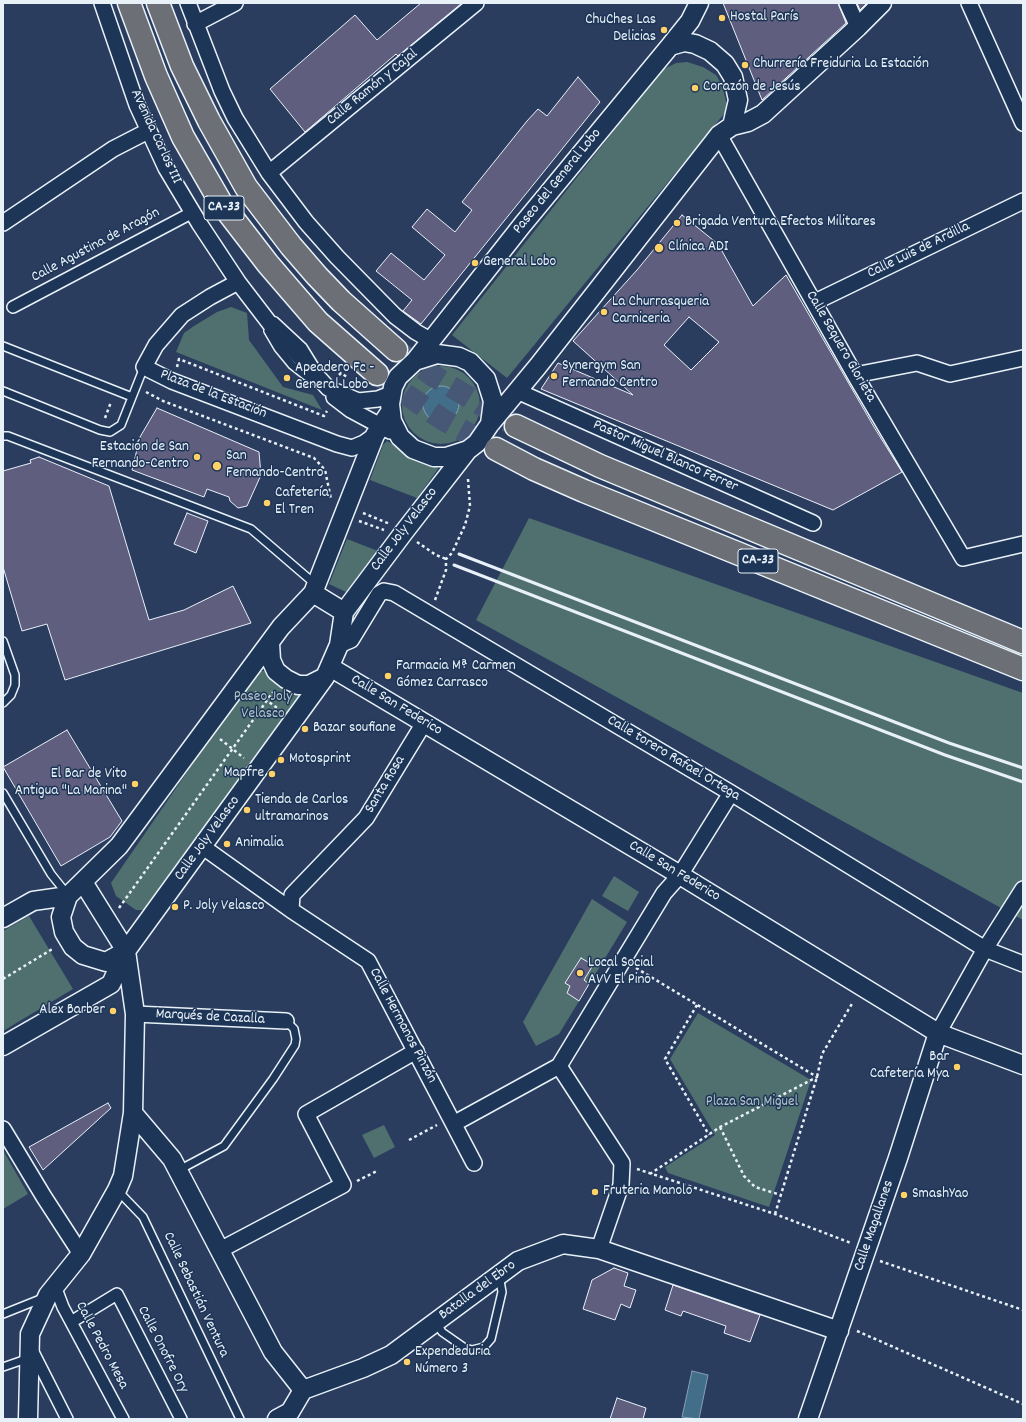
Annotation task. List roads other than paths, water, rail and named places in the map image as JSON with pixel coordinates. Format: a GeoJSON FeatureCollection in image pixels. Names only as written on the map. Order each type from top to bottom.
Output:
{"type":"FeatureCollection","features":[{"type":"Feature","properties":{"kind":"highway","name":"CA-33"},"geometry":{"type":"LineString","coordinates":[[129,3],[156,76],[183,137],[220,203],[268,264],[314,316],[377,374]]}},
{"type":"Feature","properties":{"kind":"highway","name":"CA-33"},"geometry":{"type":"LineString","coordinates":[[158,3],[186,73],[227,155],[246,187],[291,246],[341,301],[396,350]]}},
{"type":"Feature","properties":{"kind":"highway","name":"CA-33"},"geometry":{"type":"LineString","coordinates":[[516,426],[600,466],[1023,642]]}},
{"type":"Feature","properties":{"kind":"highway","name":"CA-33"},"geometry":{"type":"LineString","coordinates":[[496,449],[534,469],[584,491],[1023,669]]}},
{"type":"Feature","properties":{"kind":"street","name":"Avenida Carlos III"},"geometry":{"type":"LineString","coordinates":[[102,3],[148,131],[166,168],[238,282]]}},
{"type":"Feature","properties":{"kind":"street"},"geometry":{"type":"LineString","coordinates":[[188,3],[210,62],[232,112],[269,173],[306,222],[337,258],[395,316],[416,332],[430,340]]}},
{"type":"Feature","properties":{"kind":"street"},"geometry":{"type":"LineString","coordinates":[[195,24],[235,3]]}},
{"type":"Feature","properties":{"kind":"street","name":"Calle Ramón y Cajal"},"geometry":{"type":"LineString","coordinates":[[269,173],[476,3]]}},
{"type":"Feature","properties":{"kind":"street","name":"Paseo del General Lobo"},"geometry":{"type":"LineString","coordinates":[[415,361],[430,340],[523,224],[690,21],[699,3]]}},
{"type":"Feature","properties":{"kind":"street"},"geometry":{"type":"LineString","coordinates":[[847,3],[858,27]]}},
{"type":"Feature","properties":{"kind":"street"},"geometry":{"type":"LineString","coordinates":[[726,130],[748,122],[762,114],[858,27],[882,3]]}},
{"type":"Feature","properties":{"kind":"street"},"geometry":{"type":"LineString","coordinates":[[969,3],[1023,123]]}},
{"type":"Feature","properties":{"kind":"street"},"geometry":{"type":"LineString","coordinates":[[238,282],[298,357],[332,395],[351,410],[382,424],[392,421],[400,437],[413,449],[434,457],[452,456],[468,450],[485,434],[490,424],[726,130],[738,100],[733,77],[726,64],[710,51],[695,44],[684,42],[670,46]]}},
{"type":"Feature","properties":{"kind":"street","name":"Calle Sequero Glorieta"},"geometry":{"type":"LineString","coordinates":[[726,130],[815,302],[855,375],[963,558],[1023,544]]}},
{"type":"Feature","properties":{"kind":"street"},"geometry":{"type":"LineString","coordinates":[[3,223],[113,148],[148,131]]}},
{"type":"Feature","properties":{"kind":"street","name":"Calle Luis de Ardilla"},"geometry":{"type":"LineString","coordinates":[[815,302],[1023,201]]}},
{"type":"Feature","properties":{"kind":"street","name":"Calle Agustina de Aragón"},"geometry":{"type":"LineString","coordinates":[[13,307],[193,212]]}},
{"type":"Feature","properties":{"kind":"street","name":"Plaza de la Estación"},"geometry":{"type":"LineString","coordinates":[[238,282],[210,297],[182,315],[156,345],[144,367],[172,381],[337,444],[352,448],[364,443],[382,424]]}},
{"type":"Feature","properties":{"kind":"street"},"geometry":{"type":"LineString","coordinates":[[126,951],[106,962],[94,960],[83,955],[73,947],[64,932],[61,917],[68,896],[119,846],[281,627],[315,589],[382,424],[398,377],[415,361],[425,356],[442,354],[460,357],[470,362],[486,379],[490,390],[493,401],[490,424]]}},
{"type":"Feature","properties":{"kind":"street"},"geometry":{"type":"LineString","coordinates":[[855,375],[917,363],[950,374],[1023,358]]}},
{"type":"Feature","properties":{"kind":"street"},"geometry":{"type":"LineString","coordinates":[[325,386],[358,401],[378,399],[391,394]]}},
{"type":"Feature","properties":{"kind":"street","name":"Pastor Miguel Blanco Ferrer"},"geometry":{"type":"LineString","coordinates":[[517,391],[813,523]]}},
{"type":"Feature","properties":{"kind":"street","name":"Calle Joly Velasco"},"geometry":{"type":"LineString","coordinates":[[344,612],[401,535],[468,450]]}},
{"type":"Feature","properties":{"kind":"street"},"geometry":{"type":"LineString","coordinates":[[270,643],[271,660],[276,671],[286,679],[298,685],[309,685],[328,672],[339,645],[344,612],[315,589]]}},
{"type":"Feature","properties":{"kind":"street","name":"Calle torero Rafael Ortega"},"geometry":{"type":"LineString","coordinates":[[339,645],[351,640],[379,594],[384,591],[394,593],[731,793],[985,949],[1023,964]]}},
{"type":"Feature","properties":{"kind":"street","name":"Calle Joly Velasco"},"geometry":{"type":"LineString","coordinates":[[3,1046],[111,984],[126,951],[328,672]]}},
{"type":"Feature","properties":{"kind":"street","name":"Calle San Federico"},"geometry":{"type":"LineString","coordinates":[[328,672],[424,723],[680,875],[938,1033],[1023,1065]]}},
{"type":"Feature","properties":{"kind":"street","name":"Santa Rosa"},"geometry":{"type":"LineString","coordinates":[[291,910],[292,895],[366,818],[424,723]]}},
{"type":"Feature","properties":{"kind":"street"},"geometry":{"type":"LineString","coordinates":[[453,1120],[559,1066],[664,893],[680,875],[731,793]]}},
{"type":"Feature","properties":{"kind":"street","name":"Calle Hermanos Pinzón"},"geometry":{"type":"LineString","coordinates":[[203,846],[291,910],[368,961],[453,1120],[474,1163]]}},
{"type":"Feature","properties":{"kind":"street"},"geometry":{"type":"LineString","coordinates":[[28,1419],[30,1334],[52,1291],[81,1254],[117,1190],[123,1176],[133,1113],[135,1014],[126,951],[83,882]]}},
{"type":"Feature","properties":{"kind":"street"},"geometry":{"type":"LineString","coordinates":[[938,1033],[985,949],[1023,889]]}},
{"type":"Feature","properties":{"kind":"street"},"geometry":{"type":"LineString","coordinates":[[3,918],[33,901],[68,896]]}},
{"type":"Feature","properties":{"kind":"street","name":"Marqués de Cazalla"},"geometry":{"type":"LineString","coordinates":[[135,1014],[286,1021]]}},
{"type":"Feature","properties":{"kind":"street","name":"Calle Magallanes"},"geometry":{"type":"LineString","coordinates":[[808,1419],[840,1328],[938,1033]]}},
{"type":"Feature","properties":{"kind":"street"},"geometry":{"type":"LineString","coordinates":[[220,1250],[343,1185],[306,1114],[416,1051]]}},
{"type":"Feature","properties":{"kind":"street"},"geometry":{"type":"LineString","coordinates":[[559,1066],[622,1163],[621,1185],[599,1249]]}},
{"type":"Feature","properties":{"kind":"street"},"geometry":{"type":"LineString","coordinates":[[133,1113],[172,1159],[273,1352],[303,1390],[290,1412],[277,1419]]}},
{"type":"Feature","properties":{"kind":"street"},"geometry":{"type":"LineString","coordinates":[[3,1129],[44,1198],[81,1254]]}},
{"type":"Feature","properties":{"kind":"street","name":"Batalla del Ebro"},"geometry":{"type":"LineString","coordinates":[[303,1390],[363,1368],[391,1355],[518,1261],[563,1244],[599,1249],[840,1328]]}},
{"type":"Feature","properties":{"kind":"street","name":"Calle Pedro Mesa"},"geometry":{"type":"LineString","coordinates":[[52,1291],[71,1322],[123,1419]]}},
{"type":"Feature","properties":{"kind":"street","name":"Calle Onofre Ory"},"geometry":{"type":"LineString","coordinates":[[71,1322],[117,1294],[181,1419]]}},
{"type":"Feature","properties":{"kind":"street"},"geometry":{"type":"LineString","coordinates":[[29,1352],[67,1419]]}},
{"type":"Feature","properties":{"kind":"lane"},"geometry":{"type":"LineString","coordinates":[[3,346],[132,397]]}},
{"type":"Feature","properties":{"kind":"lane"},"geometry":{"type":"LineString","coordinates":[[3,391],[100,430],[110,432],[118,429],[137,387],[144,367]]}},
{"type":"Feature","properties":{"kind":"lane"},"geometry":{"type":"LineString","coordinates":[[3,436],[8,436],[238,523],[252,530],[315,589]]}},
{"type":"Feature","properties":{"kind":"lane"},"geometry":{"type":"LineString","coordinates":[[3,641],[15,675],[11,695],[3,703]]}},
{"type":"Feature","properties":{"kind":"lane"},"geometry":{"type":"LineString","coordinates":[[3,793],[51,874],[68,896]]}},
{"type":"Feature","properties":{"kind":"lane"},"geometry":{"type":"LineString","coordinates":[[182,1176],[224,1146],[260,1097],[295,1045],[296,1034],[294,1029],[286,1021]]}},
{"type":"Feature","properties":{"kind":"lane","name":"Calle Sebastián Ventura"},"geometry":{"type":"LineString","coordinates":[[117,1190],[143,1217],[240,1419]]}},
{"type":"Feature","properties":{"kind":"lane"},"geometry":{"type":"LineString","coordinates":[[436,1321],[442,1332],[465,1348],[472,1350],[484,1347],[491,1339],[502,1292],[499,1275]]}},
{"type":"Feature","properties":{"kind":"lane"},"geometry":{"type":"LineString","coordinates":[[3,1314],[52,1291]]}},
{"type":"Feature","properties":{"kind":"lane"},"geometry":{"type":"LineString","coordinates":[[3,1370],[3,1367],[29,1352]]}},
{"type":"Feature","properties":{"kind":"water"},"geometry":{"type":"Polygon","coordinates":[[[445,386],[454,391],[458,397],[458,411],[454,417],[445,422],[437,422],[428,417],[424,411],[423,400],[428,391],[434,387],[445,386]]]}},
{"type":"Feature","properties":{"kind":"water"},"geometry":{"type":"Polygon","coordinates":[[[692,1371],[708,1375],[699,1419],[682,1417],[692,1371]]]}},
{"type":"Feature","properties":{"kind":"tunnel"},"geometry":{"type":"LineString","coordinates":[[396,350],[432,375],[516,426]]}},
{"type":"Feature","properties":{"kind":"tunnel"},"geometry":{"type":"LineString","coordinates":[[378,375],[442,419],[496,449]]}},
{"type":"Feature","properties":{"kind":"railway"},"geometry":{"type":"LineString","coordinates":[[459,554],[949,743],[1023,768]]}},
{"type":"Feature","properties":{"kind":"railway"},"geometry":{"type":"LineString","coordinates":[[454,565],[945,755],[1023,782]]}},
{"type":"Feature","properties":{"kind":"place","name":"Hostal París"},"geometry":{"type":"Point","coordinates":[722,18]}},
{"type":"Feature","properties":{"kind":"place","name":"ChuChes Las Delicias"},"geometry":{"type":"Point","coordinates":[664,30]}},
{"type":"Feature","properties":{"kind":"place","name":"Churrería Freiduria La Estación"},"geometry":{"type":"Point","coordinates":[745,65]}},
{"type":"Feature","properties":{"kind":"place","name":"Corazón de Jesús"},"geometry":{"type":"Point","coordinates":[695,88]}},
{"type":"Feature","properties":{"kind":"place","name":"Brigada Ventura Efectos Militares"},"geometry":{"type":"Point","coordinates":[677,223]}},
{"type":"Feature","properties":{"kind":"place","name":"Clínica ADI"},"geometry":{"type":"Point","coordinates":[659,248]}},
{"type":"Feature","properties":{"kind":"place","name":"General Lobo"},"geometry":{"type":"Point","coordinates":[475,263]}},
{"type":"Feature","properties":{"kind":"place","name":"La Churrasqueria Carniceria"},"geometry":{"type":"Point","coordinates":[604,312]}},
{"type":"Feature","properties":{"kind":"place","name":"Synergym San Fernando Centro"},"geometry":{"type":"Point","coordinates":[554,376]}},
{"type":"Feature","properties":{"kind":"place","name":"Apeadero Fc - General Lobo"},"geometry":{"type":"Point","coordinates":[287,378]}},
{"type":"Feature","properties":{"kind":"place","name":"Estación de San Fernando-Centro"},"geometry":{"type":"Point","coordinates":[197,457]}},
{"type":"Feature","properties":{"kind":"place","name":"San Fernando-Centro"},"geometry":{"type":"Point","coordinates":[217,466]}},
{"type":"Feature","properties":{"kind":"place","name":"Cafetería El Tren"},"geometry":{"type":"Point","coordinates":[267,503]}},
{"type":"Feature","properties":{"kind":"place","name":"Farmacia Mª Carmen Gómez Carrasco"},"geometry":{"type":"Point","coordinates":[388,676]}},
{"type":"Feature","properties":{"kind":"place","name":"Bazar soufiane"},"geometry":{"type":"Point","coordinates":[305,729]}},
{"type":"Feature","properties":{"kind":"place","name":"Motosprint"},"geometry":{"type":"Point","coordinates":[281,760]}},
{"type":"Feature","properties":{"kind":"place","name":"Mapfre"},"geometry":{"type":"Point","coordinates":[272,774]}},
{"type":"Feature","properties":{"kind":"place","name":"El Bar de Vito Antigua \"La Marina\""},"geometry":{"type":"Point","coordinates":[135,784]}},
{"type":"Feature","properties":{"kind":"place","name":"Tienda de Carlos ultramarinos"},"geometry":{"type":"Point","coordinates":[247,810]}},
{"type":"Feature","properties":{"kind":"place","name":"Animalia"},"geometry":{"type":"Point","coordinates":[227,844]}},
{"type":"Feature","properties":{"kind":"place","name":"P. Joly Velasco"},"geometry":{"type":"Point","coordinates":[175,907]}},
{"type":"Feature","properties":{"kind":"place","name":"Local Social AVV El Pino"},"geometry":{"type":"Point","coordinates":[580,973]}},
{"type":"Feature","properties":{"kind":"place","name":"Alex Barber"},"geometry":{"type":"Point","coordinates":[113,1011]}},
{"type":"Feature","properties":{"kind":"place","name":"Bar Cafetería Mya"},"geometry":{"type":"Point","coordinates":[957,1067]}},
{"type":"Feature","properties":{"kind":"place","name":"Fruteria Manolo"},"geometry":{"type":"Point","coordinates":[595,1192]}},
{"type":"Feature","properties":{"kind":"place","name":"SmashYao"},"geometry":{"type":"Point","coordinates":[904,1195]}},
{"type":"Feature","properties":{"kind":"place","name":"Expendeduria Número 3"},"geometry":{"type":"Point","coordinates":[407,1362]}},
{"type":"Feature","properties":{"kind":"park label","name":"Paseo Joly Velasco"},"geometry":{"type":"Point","coordinates":[263,706]}},
{"type":"Feature","properties":{"kind":"park label","name":"Plaza San Miguel"},"geometry":{"type":"Point","coordinates":[752,1103]}}]}
